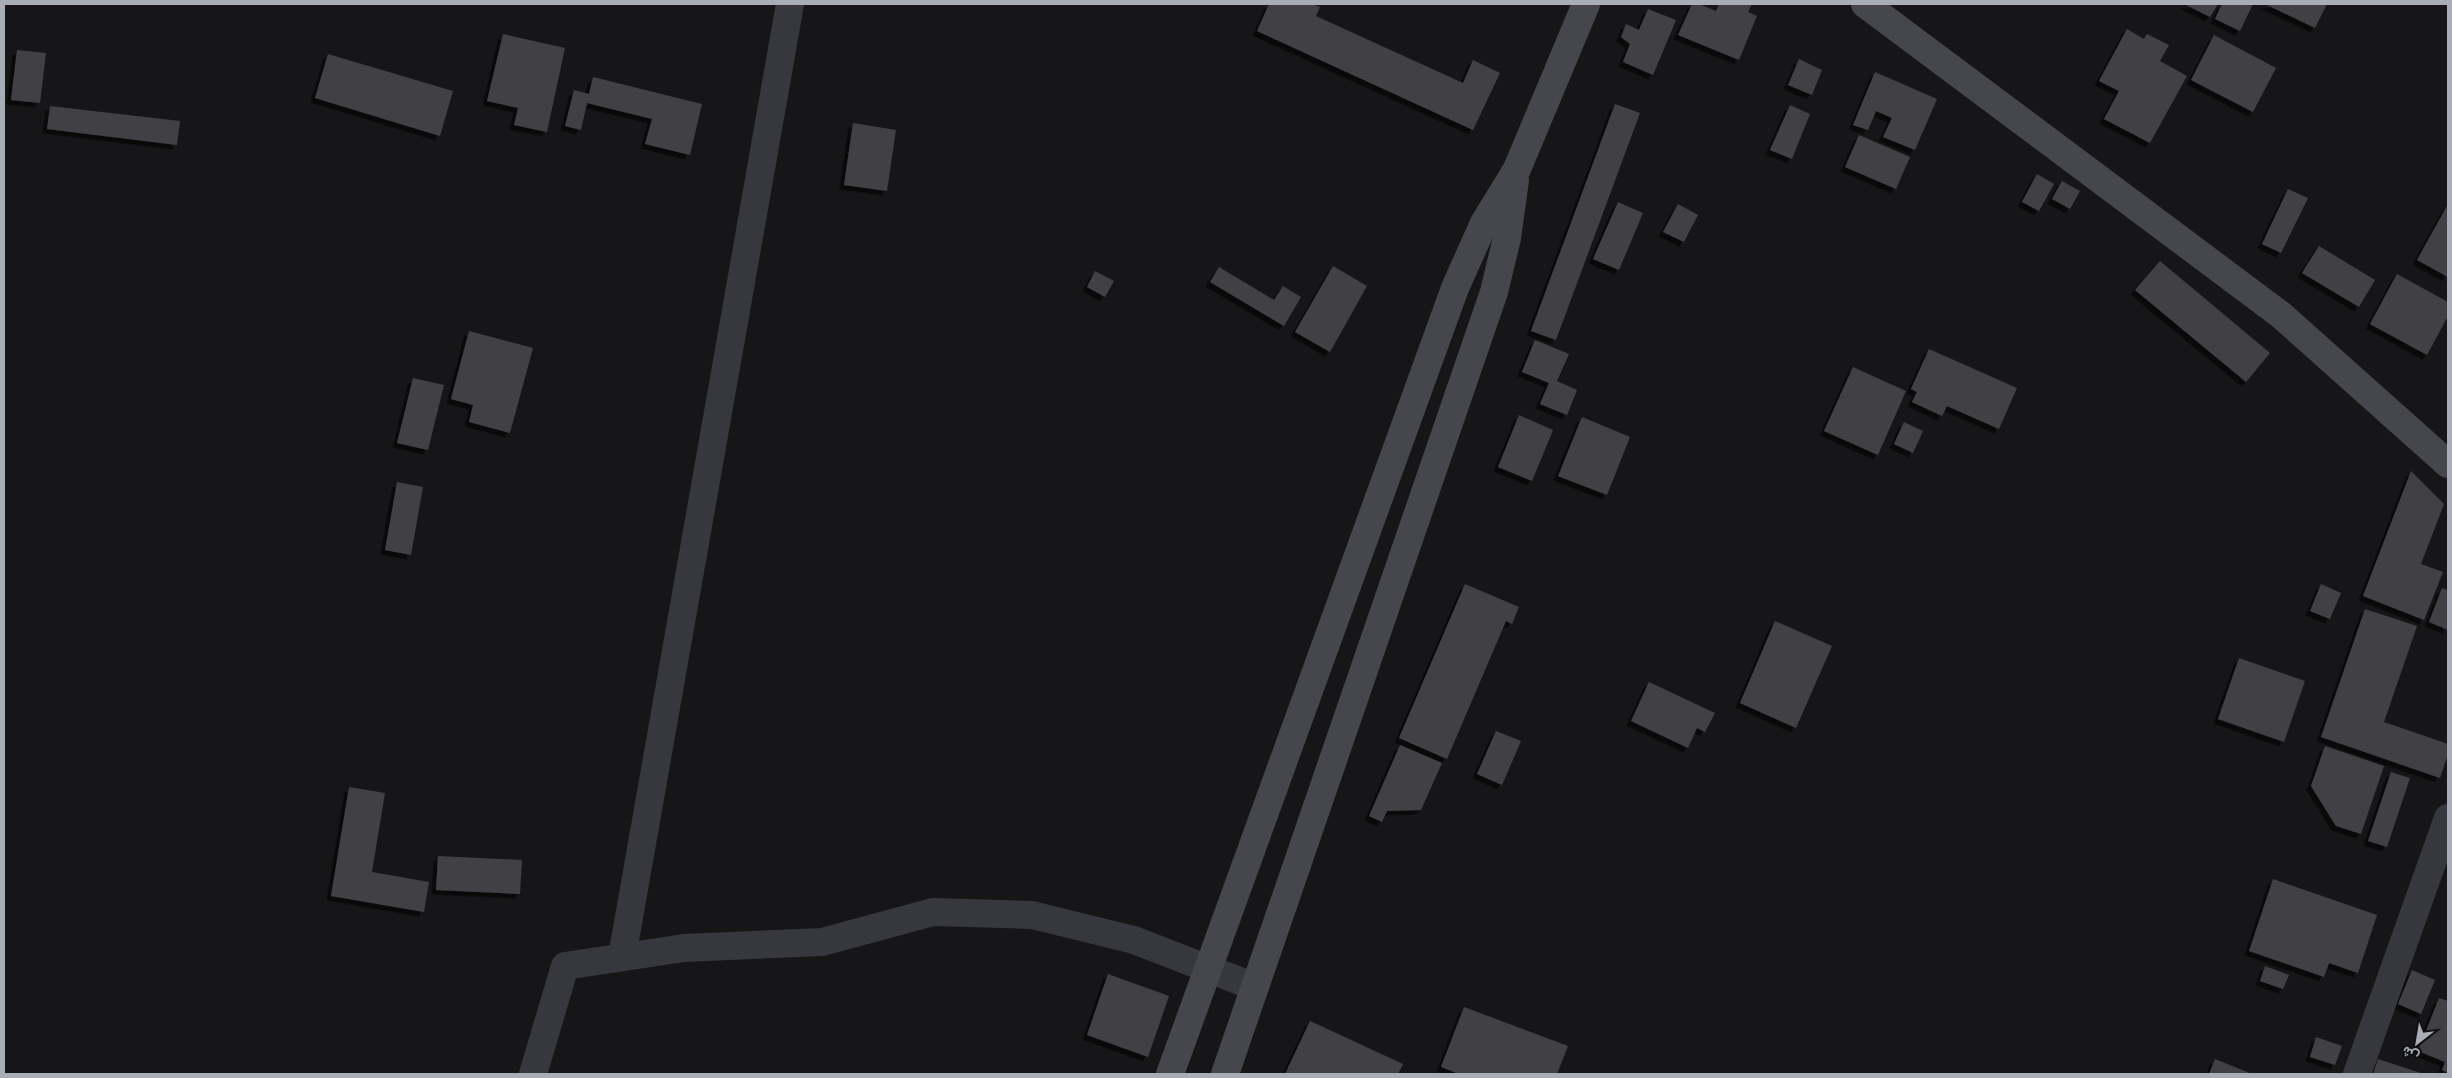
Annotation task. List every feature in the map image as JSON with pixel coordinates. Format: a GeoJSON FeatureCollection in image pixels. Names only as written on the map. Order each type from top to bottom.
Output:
{"type":"FeatureCollection","features":[{"type":"Feature","properties":{"kind":"main road"},"geometry":{"type":"LineString","coordinates":[[1170,1074],[1209,971],[1455,288],[1484,223],[1517,169],[1586,4]]}},
{"type":"Feature","properties":{"kind":"main road"},"geometry":{"type":"LineString","coordinates":[[1865,4],[2281,315],[2448,464]]}},
{"type":"Feature","properties":{"kind":"main road"},"geometry":{"type":"LineString","coordinates":[[1225,1074],[1494,292],[1507,238],[1517,169]]}},
{"type":"Feature","properties":{"kind":"street"},"geometry":{"type":"LineString","coordinates":[[622,957],[790,4]]}},
{"type":"Feature","properties":{"kind":"street"},"geometry":{"type":"LineString","coordinates":[[2357,1074],[2448,818]]}},
{"type":"Feature","properties":{"kind":"street"},"geometry":{"type":"LineString","coordinates":[[534,1074],[565,966],[684,948],[822,942],[934,912],[1032,915],[1134,940],[1209,971],[1255,987]]}},
{"type":"Feature","properties":{"kind":"building"},"geometry":{"type":"Polygon","coordinates":[[[1269,4],[1312,4],[1320,7],[1316,16],[1463,83],[1473,60],[1500,73],[1473,130],[1257,31],[1269,4]]]}},
{"type":"Feature","properties":{"kind":"building"},"geometry":{"type":"Polygon","coordinates":[[[1692,4],[1699,4],[1716,11],[1719,4],[1752,4],[1748,12],[1757,16],[1739,60],[1678,35],[1692,4]]]}},
{"type":"Feature","properties":{"kind":"building"},"geometry":{"type":"Polygon","coordinates":[[[2184,4],[2218,4],[2210,17],[2184,4]]]}},
{"type":"Feature","properties":{"kind":"building"},"geometry":{"type":"Polygon","coordinates":[[[2222,4],[2253,4],[2240,31],[2215,19],[2222,4]]]}},
{"type":"Feature","properties":{"kind":"building"},"geometry":{"type":"Polygon","coordinates":[[[2265,4],[2327,4],[2315,28],[2265,4]]]}},
{"type":"Feature","properties":{"kind":"building"},"geometry":{"type":"Polygon","coordinates":[[[1648,9],[1676,20],[1653,75],[1623,62],[1630,44],[1621,37],[1626,24],[1639,30],[1648,9]]]}},
{"type":"Feature","properties":{"kind":"building"},"geometry":{"type":"Polygon","coordinates":[[[2127,29],[2144,39],[2147,34],[2169,45],[2160,61],[2187,76],[2150,143],[2104,119],[2119,91],[2099,81],[2127,29]]]}},
{"type":"Feature","properties":{"kind":"building"},"geometry":{"type":"Polygon","coordinates":[[[503,34],[565,48],[547,132],[514,125],[518,108],[487,101],[503,34]]]}},
{"type":"Feature","properties":{"kind":"building"},"geometry":{"type":"Polygon","coordinates":[[[2214,35],[2276,68],[2253,112],[2191,80],[2214,35]]]}},
{"type":"Feature","properties":{"kind":"building"},"geometry":{"type":"Polygon","coordinates":[[[17,50],[46,53],[40,103],[11,100],[17,50]]]}},
{"type":"Feature","properties":{"kind":"building"},"geometry":{"type":"Polygon","coordinates":[[[328,54],[453,91],[440,136],[315,98],[328,54]]]}},
{"type":"Feature","properties":{"kind":"building"},"geometry":{"type":"Polygon","coordinates":[[[1799,59],[1822,70],[1812,95],[1788,85],[1799,59]]]}},
{"type":"Feature","properties":{"kind":"building"},"geometry":{"type":"Polygon","coordinates":[[[1875,72],[1937,99],[1915,150],[1883,137],[1892,118],[1876,111],[1868,130],[1853,125],[1875,72]]]}},
{"type":"Feature","properties":{"kind":"building"},"geometry":{"type":"Polygon","coordinates":[[[593,77],[702,104],[690,155],[645,144],[652,119],[587,103],[581,130],[565,126],[574,90],[589,94],[593,77]]]}},
{"type":"Feature","properties":{"kind":"building"},"geometry":{"type":"Polygon","coordinates":[[[1615,104],[1640,113],[1556,340],[1531,331],[1615,104]]]}},
{"type":"Feature","properties":{"kind":"building"},"geometry":{"type":"Polygon","coordinates":[[[1790,105],[1810,114],[1792,159],[1770,150],[1790,105]]]}},
{"type":"Feature","properties":{"kind":"building"},"geometry":{"type":"Polygon","coordinates":[[[50,106],[180,121],[177,145],[47,129],[50,106]]]}},
{"type":"Feature","properties":{"kind":"building"},"geometry":{"type":"Polygon","coordinates":[[[853,123],[896,130],[887,191],[844,185],[853,123]]]}},
{"type":"Feature","properties":{"kind":"building"},"geometry":{"type":"Polygon","coordinates":[[[1859,135],[1910,157],[1896,189],[1845,167],[1859,135]]]}},
{"type":"Feature","properties":{"kind":"building"},"geometry":{"type":"Polygon","coordinates":[[[2037,174],[2054,184],[2039,211],[2022,202],[2037,174]]]}},
{"type":"Feature","properties":{"kind":"building"},"geometry":{"type":"Polygon","coordinates":[[[2062,181],[2080,191],[2070,209],[2052,199],[2062,181]]]}},
{"type":"Feature","properties":{"kind":"building"},"geometry":{"type":"Polygon","coordinates":[[[2288,189],[2308,198],[2281,253],[2262,244],[2288,189]]]}},
{"type":"Feature","properties":{"kind":"building"},"geometry":{"type":"Polygon","coordinates":[[[1618,202],[1643,213],[1619,270],[1593,259],[1618,202]]]}},
{"type":"Feature","properties":{"kind":"building"},"geometry":{"type":"Polygon","coordinates":[[[1678,204],[1698,215],[1684,242],[1663,232],[1678,204]]]}},
{"type":"Feature","properties":{"kind":"building"},"geometry":{"type":"Polygon","coordinates":[[[2448,204],[2448,277],[2417,260],[2448,204]]]}},
{"type":"Feature","properties":{"kind":"building"},"geometry":{"type":"Polygon","coordinates":[[[2319,246],[2375,280],[2359,307],[2302,273],[2319,246]]]}},
{"type":"Feature","properties":{"kind":"building"},"geometry":{"type":"Polygon","coordinates":[[[2160,261],[2270,353],[2246,382],[2135,290],[2160,261]]]}},
{"type":"Feature","properties":{"kind":"building"},"geometry":{"type":"Polygon","coordinates":[[[1333,266],[1367,286],[1330,352],[1295,332],[1333,266]]]}},
{"type":"Feature","properties":{"kind":"building"},"geometry":{"type":"Polygon","coordinates":[[[1219,267],[1274,300],[1283,286],[1301,297],[1284,326],[1210,282],[1219,267]]]}},
{"type":"Feature","properties":{"kind":"building"},"geometry":{"type":"Polygon","coordinates":[[[1095,271],[1114,281],[1105,297],[1087,287],[1095,271]]]}},
{"type":"Feature","properties":{"kind":"building"},"geometry":{"type":"Polygon","coordinates":[[[2397,274],[2448,302],[2448,316],[2427,355],[2370,324],[2397,274]]]}},
{"type":"Feature","properties":{"kind":"building"},"geometry":{"type":"Polygon","coordinates":[[[469,331],[533,348],[510,433],[469,422],[473,405],[451,399],[469,331]]]}},
{"type":"Feature","properties":{"kind":"building"},"geometry":{"type":"Polygon","coordinates":[[[1535,340],[1569,354],[1557,381],[1577,390],[1567,415],[1540,404],[1549,383],[1522,372],[1535,340]]]}},
{"type":"Feature","properties":{"kind":"building"},"geometry":{"type":"Polygon","coordinates":[[[1929,349],[2017,388],[1999,429],[1947,406],[1942,416],[1912,402],[1917,392],[1911,389],[1929,349]]]}},
{"type":"Feature","properties":{"kind":"building"},"geometry":{"type":"Polygon","coordinates":[[[1853,367],[1906,391],[1878,455],[1824,431],[1853,367]]]}},
{"type":"Feature","properties":{"kind":"building"},"geometry":{"type":"Polygon","coordinates":[[[413,378],[444,385],[428,450],[397,443],[413,378]]]}},
{"type":"Feature","properties":{"kind":"building"},"geometry":{"type":"Polygon","coordinates":[[[1519,415],[1553,430],[1532,481],[1498,467],[1519,415]]]}},
{"type":"Feature","properties":{"kind":"building"},"geometry":{"type":"Polygon","coordinates":[[[1582,417],[1630,437],[1607,495],[1558,476],[1582,417]]]}},
{"type":"Feature","properties":{"kind":"building"},"geometry":{"type":"Polygon","coordinates":[[[1904,422],[1923,431],[1913,453],[1894,444],[1904,422]]]}},
{"type":"Feature","properties":{"kind":"building"},"geometry":{"type":"Polygon","coordinates":[[[2411,471],[2444,504],[2421,564],[2443,572],[2424,620],[2363,596],[2411,471]]]}},
{"type":"Feature","properties":{"kind":"building"},"geometry":{"type":"Polygon","coordinates":[[[397,482],[423,487],[411,555],[385,550],[397,482]]]}},
{"type":"Feature","properties":{"kind":"building"},"geometry":{"type":"Polygon","coordinates":[[[1465,584],[1519,607],[1512,624],[1506,621],[1447,759],[1399,738],[1465,584]]]}},
{"type":"Feature","properties":{"kind":"building"},"geometry":{"type":"Polygon","coordinates":[[[2321,584],[2341,593],[2330,619],[2310,611],[2321,584]]]}},
{"type":"Feature","properties":{"kind":"building"},"geometry":{"type":"Polygon","coordinates":[[[2442,588],[2448,590],[2448,630],[2429,622],[2442,588]]]}},
{"type":"Feature","properties":{"kind":"building"},"geometry":{"type":"Polygon","coordinates":[[[2365,609],[2417,626],[2384,722],[2448,744],[2448,754],[2440,778],[2321,737],[2365,609]]]}},
{"type":"Feature","properties":{"kind":"building"},"geometry":{"type":"Polygon","coordinates":[[[1775,621],[1832,646],[1796,728],[1740,703],[1775,621]]]}},
{"type":"Feature","properties":{"kind":"building"},"geometry":{"type":"Polygon","coordinates":[[[2239,658],[2305,681],[2284,742],[2218,719],[2239,658]]]}},
{"type":"Feature","properties":{"kind":"building"},"geometry":{"type":"Polygon","coordinates":[[[1649,682],[1715,713],[1705,732],[1697,728],[1688,748],[1631,721],[1649,682]]]}},
{"type":"Feature","properties":{"kind":"building"},"geometry":{"type":"Polygon","coordinates":[[[1496,731],[1521,741],[1502,785],[1477,774],[1496,731]]]}},
{"type":"Feature","properties":{"kind":"building"},"geometry":{"type":"Polygon","coordinates":[[[1400,745],[1442,763],[1421,810],[1387,811],[1382,822],[1369,816],[1400,745]]]}},
{"type":"Feature","properties":{"kind":"building"},"geometry":{"type":"Polygon","coordinates":[[[2325,746],[2384,766],[2361,834],[2336,826],[2311,786],[2325,746]]]}},
{"type":"Feature","properties":{"kind":"building"},"geometry":{"type":"Polygon","coordinates":[[[2391,772],[2410,778],[2387,847],[2368,841],[2391,772]]]}},
{"type":"Feature","properties":{"kind":"building"},"geometry":{"type":"Polygon","coordinates":[[[349,787],[385,793],[372,872],[429,882],[424,912],[331,896],[349,787]]]}},
{"type":"Feature","properties":{"kind":"building"},"geometry":{"type":"Polygon","coordinates":[[[438,856],[522,860],[520,894],[436,890],[438,856]]]}},
{"type":"Feature","properties":{"kind":"building"},"geometry":{"type":"Polygon","coordinates":[[[2273,879],[2377,915],[2358,973],[2329,963],[2324,977],[2249,951],[2273,879]]]}},
{"type":"Feature","properties":{"kind":"building"},"geometry":{"type":"Polygon","coordinates":[[[2265,966],[2289,975],[2283,989],[2260,981],[2265,966]]]}},
{"type":"Feature","properties":{"kind":"building"},"geometry":{"type":"Polygon","coordinates":[[[2412,970],[2435,980],[2421,1014],[2398,1004],[2412,970]]]}},
{"type":"Feature","properties":{"kind":"building"},"geometry":{"type":"Polygon","coordinates":[[[1108,974],[1169,996],[1148,1057],[1087,1035],[1108,974]]]}},
{"type":"Feature","properties":{"kind":"building"},"geometry":{"type":"Polygon","coordinates":[[[2439,998],[2448,1001],[2448,1073],[2442,1070],[2445,1062],[2418,1051],[2439,998]]]}},
{"type":"Feature","properties":{"kind":"building"},"geometry":{"type":"Polygon","coordinates":[[[1464,1007],[1568,1046],[1557,1074],[1459,1074],[1441,1067],[1464,1007]]]}},
{"type":"Feature","properties":{"kind":"building"},"geometry":{"type":"Polygon","coordinates":[[[1310,1021],[1403,1064],[1398,1074],[1285,1074],[1310,1021]]]}},
{"type":"Feature","properties":{"kind":"building"},"geometry":{"type":"Polygon","coordinates":[[[2316,1037],[2342,1046],[2335,1065],[2310,1057],[2316,1037]]]}},
{"type":"Feature","properties":{"kind":"building"},"geometry":{"type":"Polygon","coordinates":[[[2215,1059],[2252,1074],[2209,1074],[2215,1059]]]}},
{"type":"Feature","properties":{"kind":"building"},"geometry":{"type":"Polygon","coordinates":[[[2378,1059],[2424,1074],[2373,1074],[2378,1059]]]}}]}
